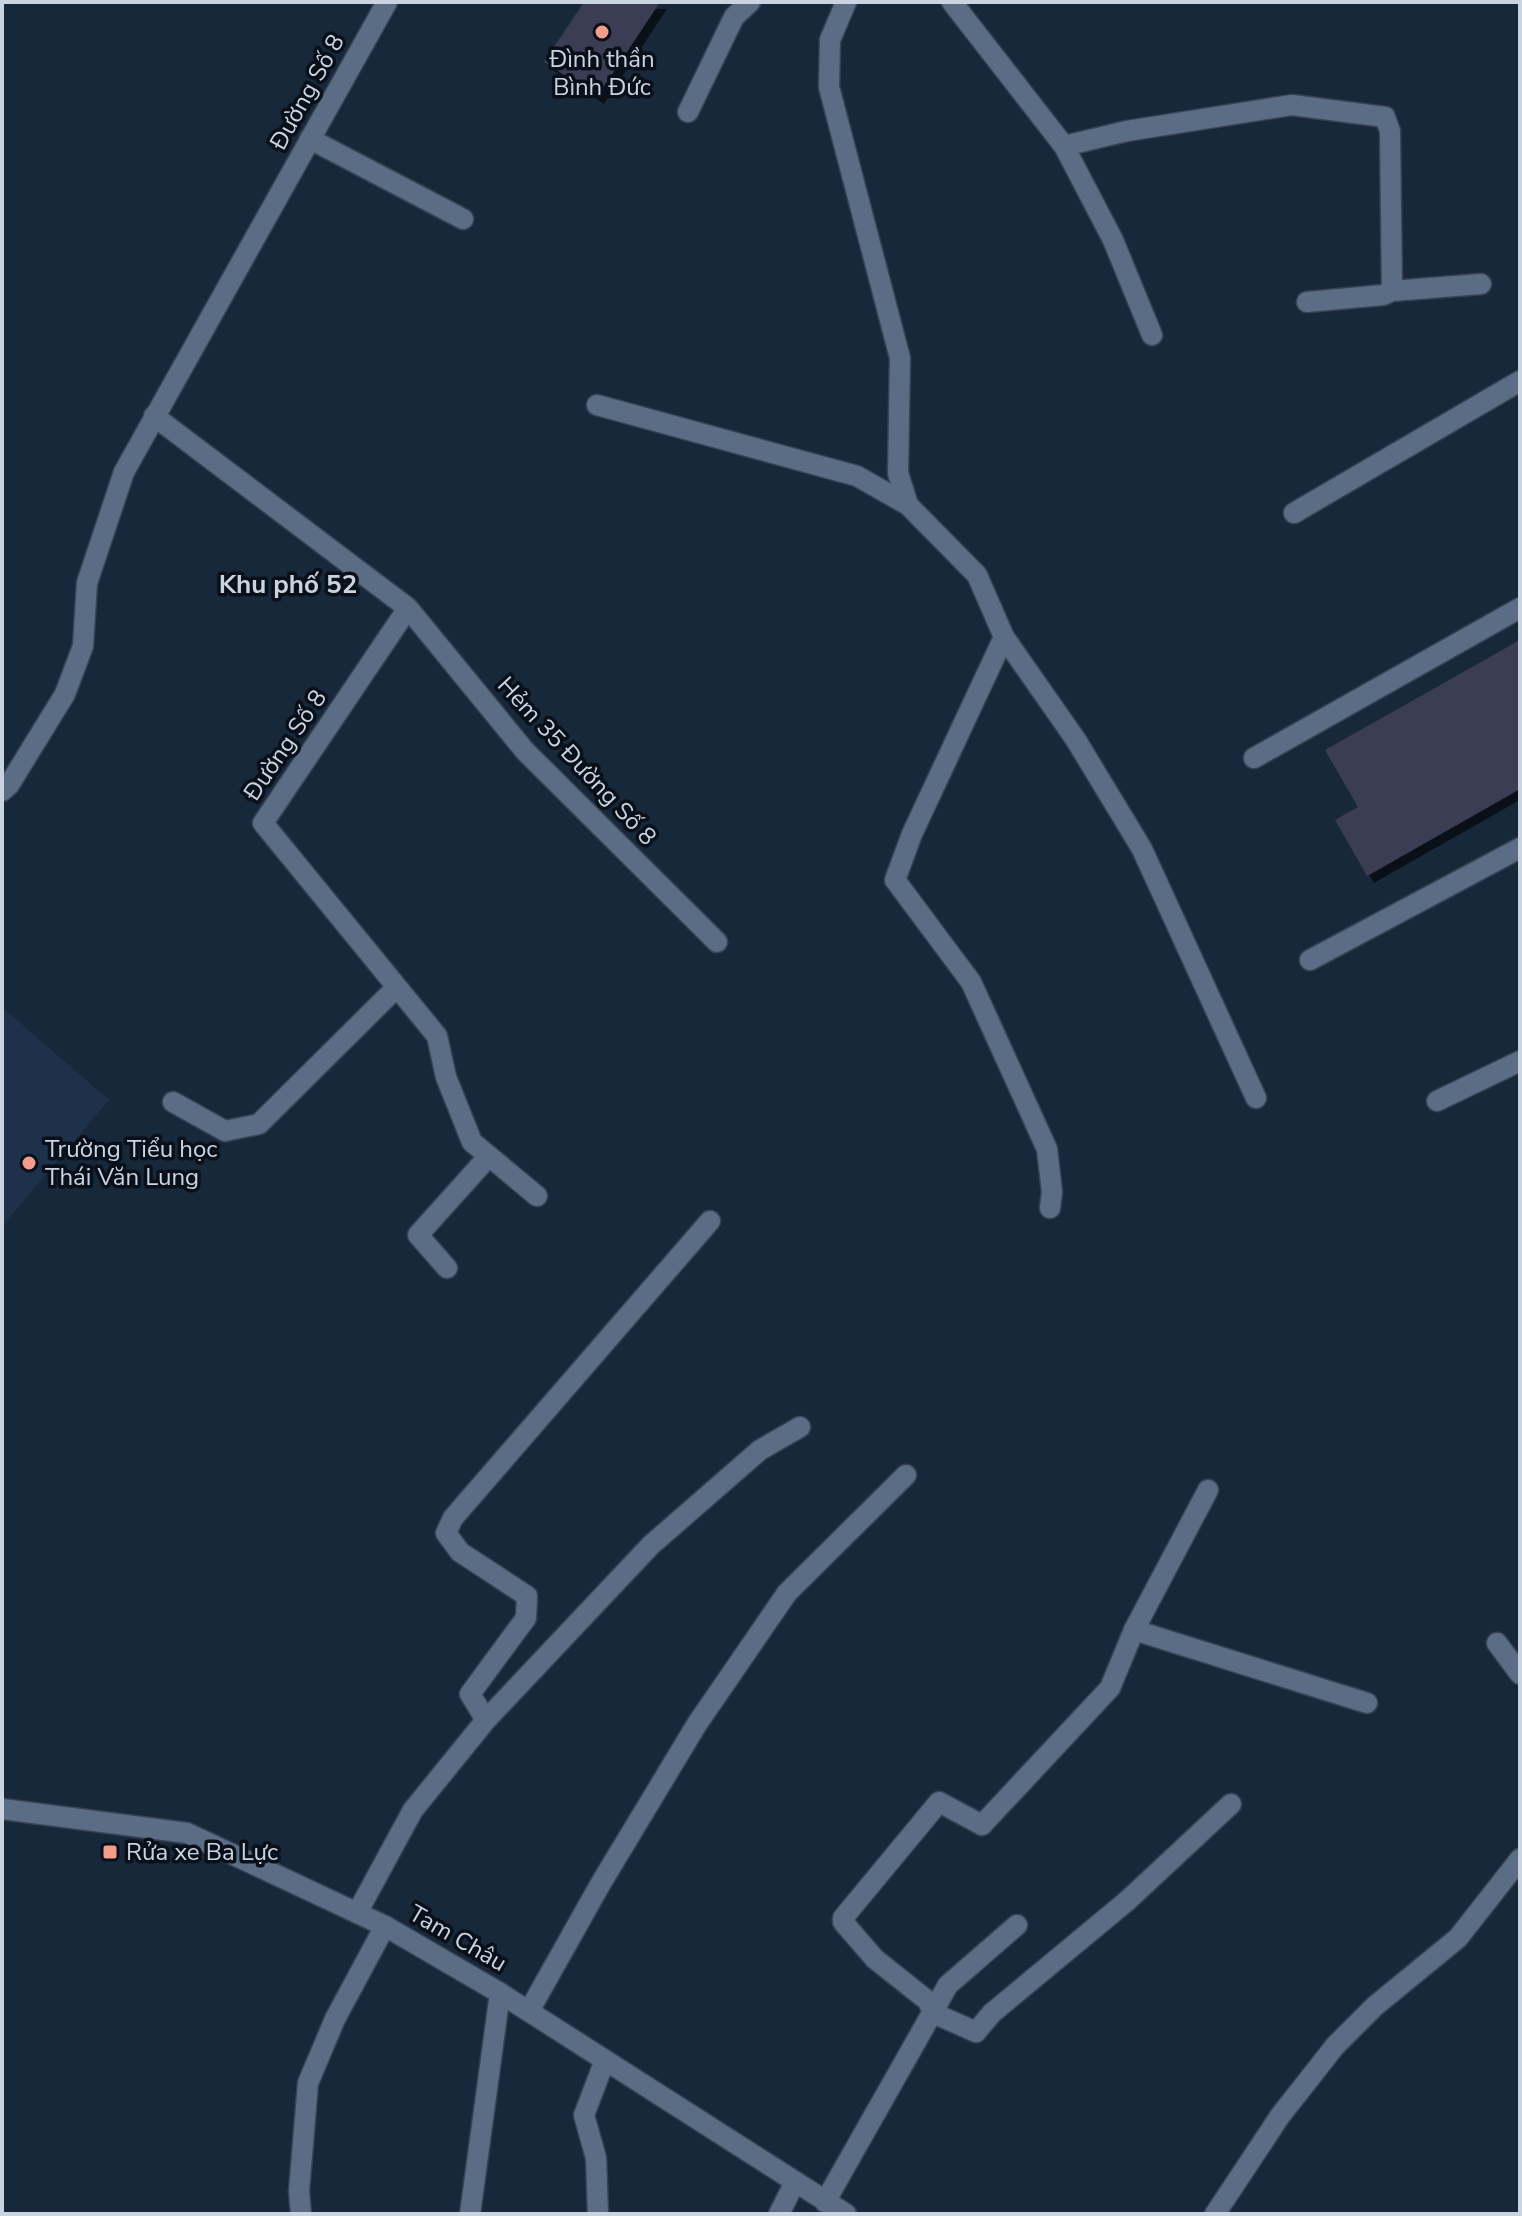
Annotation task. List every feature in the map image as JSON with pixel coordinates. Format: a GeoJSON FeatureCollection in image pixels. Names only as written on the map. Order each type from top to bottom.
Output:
{"type":"FeatureCollection","features":[{"type":"Feature","properties":{"kind":"street","name":"Đường Số 8"},"geometry":{"type":"LineString","coordinates":[[2,791],[9,785],[65,694],[83,646],[87,583],[124,472],[387,2]]}},
{"type":"Feature","properties":{"kind":"street"},"geometry":{"type":"LineString","coordinates":[[688,112],[734,17],[750,2]]}},
{"type":"Feature","properties":{"kind":"street"},"geometry":{"type":"LineString","coordinates":[[846,2],[830,40],[829,87],[900,358],[898,473],[908,505]]}},
{"type":"Feature","properties":{"kind":"street"},"geometry":{"type":"LineString","coordinates":[[952,2],[1064,146],[1113,240],[1152,335]]}},
{"type":"Feature","properties":{"kind":"street"},"geometry":{"type":"LineString","coordinates":[[1064,146],[1127,131],[1292,105],[1385,117],[1390,131],[1392,291]]}},
{"type":"Feature","properties":{"kind":"street"},"geometry":{"type":"LineString","coordinates":[[310,139],[463,219]]}},
{"type":"Feature","properties":{"kind":"street"},"geometry":{"type":"LineString","coordinates":[[1307,302],[1481,284]]}},
{"type":"Feature","properties":{"kind":"street"},"geometry":{"type":"LineString","coordinates":[[1294,513],[1520,381]]}},
{"type":"Feature","properties":{"kind":"street"},"geometry":{"type":"LineString","coordinates":[[597,405],[857,476],[908,505],[977,575],[1004,637],[1076,740],[1142,849],[1256,1098]]}},
{"type":"Feature","properties":{"kind":"street"},"geometry":{"type":"LineString","coordinates":[[154,416],[408,608]]}},
{"type":"Feature","properties":{"kind":"street","name":"Đường Số 8"},"geometry":{"type":"LineString","coordinates":[[408,608],[263,823],[437,1036],[446,1077],[472,1142],[537,1196]]}},
{"type":"Feature","properties":{"kind":"street","name":"Hẻm 35 Đường Số 8"},"geometry":{"type":"LineString","coordinates":[[408,608],[525,751],[717,942]]}},
{"type":"Feature","properties":{"kind":"street"},"geometry":{"type":"LineString","coordinates":[[1254,758],[1520,608]]}},
{"type":"Feature","properties":{"kind":"street"},"geometry":{"type":"LineString","coordinates":[[1004,637],[912,834],[895,880],[971,982],[1047,1149],[1052,1192],[1050,1208]]}},
{"type":"Feature","properties":{"kind":"street"},"geometry":{"type":"LineString","coordinates":[[1310,960],[1520,848]]}},
{"type":"Feature","properties":{"kind":"street"},"geometry":{"type":"LineString","coordinates":[[173,1102],[225,1131],[259,1124],[397,987]]}},
{"type":"Feature","properties":{"kind":"street"},"geometry":{"type":"LineString","coordinates":[[1437,1101],[1520,1061]]}},
{"type":"Feature","properties":{"kind":"street"},"geometry":{"type":"LineString","coordinates":[[447,1268],[418,1235],[489,1156]]}},
{"type":"Feature","properties":{"kind":"street"},"geometry":{"type":"LineString","coordinates":[[486,1720],[470,1694],[526,1618],[527,1596],[460,1552],[446,1533],[449,1525],[710,1221]]}},
{"type":"Feature","properties":{"kind":"street"},"geometry":{"type":"LineString","coordinates":[[357,1913],[413,1810],[486,1720],[651,1545],[760,1450],[800,1427]]}},
{"type":"Feature","properties":{"kind":"street"},"geometry":{"type":"LineString","coordinates":[[529,2011],[601,1883],[697,1724],[787,1593],[906,1475]]}},
{"type":"Feature","properties":{"kind":"street"},"geometry":{"type":"LineString","coordinates":[[1208,1490],[1134,1630],[1110,1688],[982,1825],[939,1802],[843,1918],[843,1922],[875,1959],[928,2001],[933,2013],[976,2032],[992,2013],[1127,1901],[1231,1804]]}},
{"type":"Feature","properties":{"kind":"street"},"geometry":{"type":"LineString","coordinates":[[1134,1630],[1367,1703]]}},
{"type":"Feature","properties":{"kind":"street"},"geometry":{"type":"LineString","coordinates":[[1497,1643],[1520,1674]]}},
{"type":"Feature","properties":{"kind":"street","name":"Tam Châu"},"geometry":{"type":"LineString","coordinates":[[2,1809],[187,1833],[385,1926],[529,2011],[846,2214]]}},
{"type":"Feature","properties":{"kind":"street"},"geometry":{"type":"LineString","coordinates":[[1215,2214],[1280,2116],[1335,2046],[1375,2006],[1458,1938],[1520,1859]]}},
{"type":"Feature","properties":{"kind":"street"},"geometry":{"type":"LineString","coordinates":[[825,2202],[948,1985],[1017,1925]]}},
{"type":"Feature","properties":{"kind":"street"},"geometry":{"type":"LineString","coordinates":[[301,2214],[299,2191],[308,2083],[335,2019],[385,1926]]}},
{"type":"Feature","properties":{"kind":"street"},"geometry":{"type":"LineString","coordinates":[[470,2214],[500,1993]]}},
{"type":"Feature","properties":{"kind":"street"},"geometry":{"type":"LineString","coordinates":[[598,2214],[596,2158],[584,2115],[605,2060]]}},
{"type":"Feature","properties":{"kind":"street"},"geometry":{"type":"LineString","coordinates":[[779,2214],[795,2182]]}},
{"type":"Feature","properties":{"kind":"shaded area","name":"Trường Tiểu học Thái Văn Lung"},"geometry":{"type":"Polygon","coordinates":[[[2,1007],[109,1100],[2,1226],[2,1007]]]}},
{"type":"Feature","properties":{"kind":"building","name":"Đình thần Bình Đức"},"geometry":{"type":"Polygon","coordinates":[[[584,2],[660,2],[597,97],[544,62],[584,2]]]}},
{"type":"Feature","properties":{"kind":"building"},"geometry":{"type":"Polygon","coordinates":[[[1520,640],[1520,789],[1367,876],[1335,820],[1358,807],[1325,750],[1520,640]]]}},
{"type":"Feature","properties":{"kind":"place","name":"Đình thần Bình Đức"},"geometry":{"type":"Point","coordinates":[602,32]}},
{"type":"Feature","properties":{"kind":"place","name":"Trường Tiểu học Thái Văn Lung"},"geometry":{"type":"Point","coordinates":[29,1163]}},
{"type":"Feature","properties":{"kind":"place","name":"Rửa xe Ba Lực"},"geometry":{"type":"Point","coordinates":[110,1852]}},
{"type":"Feature","properties":{"kind":"district","name":"Khu phố 52"},"geometry":{"type":"Point","coordinates":[288,584]}}]}
